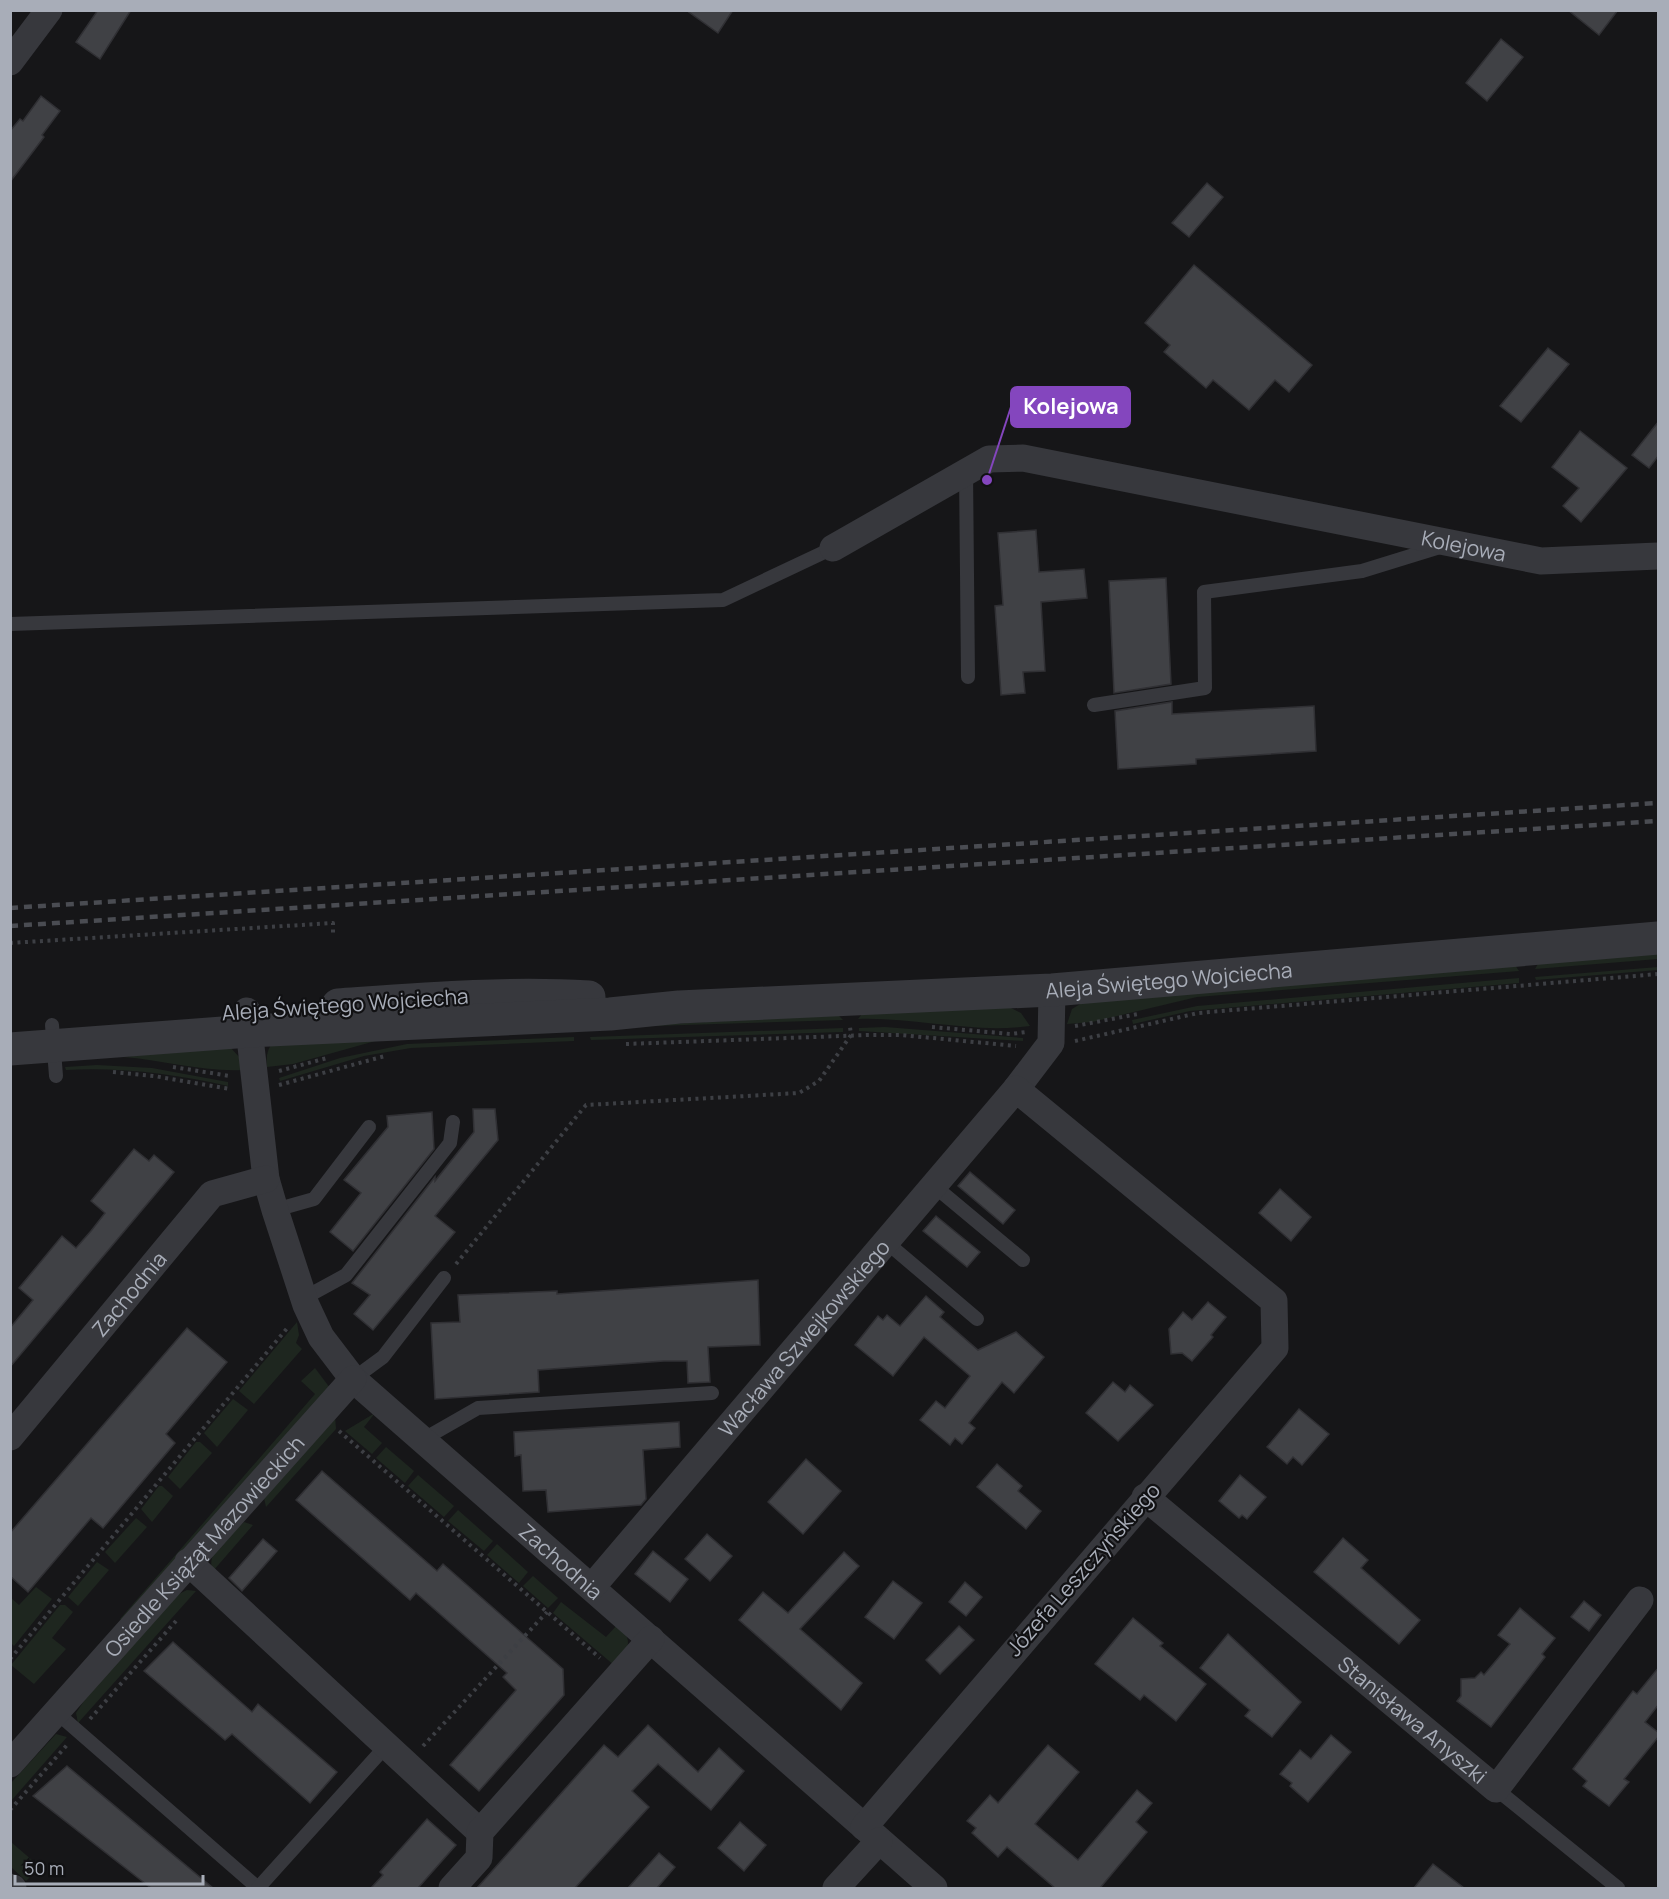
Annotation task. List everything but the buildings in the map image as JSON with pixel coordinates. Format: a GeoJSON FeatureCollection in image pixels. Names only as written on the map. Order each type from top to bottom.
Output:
{"type":"FeatureCollection","features":[{"type":"Feature","properties":{"kind":"street"},"geometry":{"type":"LineString","coordinates":[[10,62],[49,10]]}},
{"type":"Feature","properties":{"kind":"street","name":"Kolejowa"},"geometry":{"type":"LineString","coordinates":[[833,548],[989,459],[1034,460],[1541,561],[1659,556]]}},
{"type":"Feature","properties":{"kind":"street","name":"Aleja Świętego Wojciecha"},"geometry":{"type":"LineString","coordinates":[[10,1049],[54,1049],[248,1021],[473,995],[535,993],[615,998],[679,1006],[848,1000],[1052,990],[1659,938]]}},
{"type":"Feature","properties":{"kind":"street"},"geometry":{"type":"LineString","coordinates":[[1051,1043],[1052,990]]}},
{"type":"Feature","properties":{"kind":"street","name":"Zachodnia"},"geometry":{"type":"LineString","coordinates":[[248,1021],[266,1179],[275,1210],[305,1301],[321,1337],[353,1379],[934,1888]]}},
{"type":"Feature","properties":{"kind":"street","name":"Aleja Świętego Wojciecha"},"geometry":{"type":"LineString","coordinates":[[10,1028],[54,1049]]}},
{"type":"Feature","properties":{"kind":"street","name":"Wacława Szwejkowskiego"},"geometry":{"type":"LineString","coordinates":[[592,1587],[1016,1089],[1051,1043]]}},
{"type":"Feature","properties":{"kind":"street","name":"Józefa Leszczyńskiego"},"geometry":{"type":"LineString","coordinates":[[836,1888],[871,1834],[1145,1497],[1275,1348],[1274,1301],[1016,1089]]}},
{"type":"Feature","properties":{"kind":"street","name":"Zachodnia"},"geometry":{"type":"LineString","coordinates":[[10,1437],[212,1194],[266,1179]]}},
{"type":"Feature","properties":{"kind":"street","name":"Osiedle Książąt Mazowieckich"},"geometry":{"type":"LineString","coordinates":[[10,1764],[353,1379]]}},
{"type":"Feature","properties":{"kind":"street","name":"Stanisława Anyszki"},"geometry":{"type":"LineString","coordinates":[[1145,1497],[1496,1790],[1640,1600]]}},
{"type":"Feature","properties":{"kind":"street"},"geometry":{"type":"LineString","coordinates":[[188,1562],[480,1832]]}},
{"type":"Feature","properties":{"kind":"street"},"geometry":{"type":"LineString","coordinates":[[452,1888],[479,1858],[480,1832],[651,1639]]}},
{"type":"Feature","properties":{"kind":"lane"},"geometry":{"type":"LineString","coordinates":[[966,471],[968,677]]}},
{"type":"Feature","properties":{"kind":"lane"},"geometry":{"type":"LineString","coordinates":[[1094,705],[1205,688],[1204,591],[1362,571],[1450,544]]}},
{"type":"Feature","properties":{"kind":"lane"},"geometry":{"type":"LineString","coordinates":[[10,624],[723,600],[833,548]]}},
{"type":"Feature","properties":{"kind":"lane"},"geometry":{"type":"LineString","coordinates":[[305,1301],[346,1275],[450,1143],[453,1122]]}},
{"type":"Feature","properties":{"kind":"lane"},"geometry":{"type":"LineString","coordinates":[[275,1210],[315,1198],[369,1127]]}},
{"type":"Feature","properties":{"kind":"lane"},"geometry":{"type":"LineString","coordinates":[[933,1185],[1023,1260]]}},
{"type":"Feature","properties":{"kind":"lane"},"geometry":{"type":"LineString","coordinates":[[885,1241],[977,1319]]}},
{"type":"Feature","properties":{"kind":"lane"},"geometry":{"type":"LineString","coordinates":[[353,1379],[383,1357],[444,1278]]}},
{"type":"Feature","properties":{"kind":"lane"},"geometry":{"type":"LineString","coordinates":[[422,1440],[478,1408],[712,1393]]}},
{"type":"Feature","properties":{"kind":"lane"},"geometry":{"type":"LineString","coordinates":[[56,1712],[258,1888],[387,1745]]}},
{"type":"Feature","properties":{"kind":"lane"},"geometry":{"type":"LineString","coordinates":[[1496,1790],[1618,1888]]}},
{"type":"Feature","properties":{"kind":"path"},"geometry":{"type":"LineString","coordinates":[[10,944],[333,923],[333,934]]}},
{"type":"Feature","properties":{"kind":"path"},"geometry":{"type":"LineString","coordinates":[[615,1044],[851,1035],[901,1035],[1012,1046],[1073,1042],[1198,1013],[1659,974]]}},
{"type":"Feature","properties":{"kind":"path"},"geometry":{"type":"LineString","coordinates":[[444,1278],[586,1105],[799,1093],[819,1081],[851,1035],[848,1000]]}},
{"type":"Feature","properties":{"kind":"path"},"geometry":{"type":"LineString","coordinates":[[104,1072],[154,1076],[228,1089],[256,1088],[282,1085],[390,1054]]}},
{"type":"Feature","properties":{"kind":"path"},"geometry":{"type":"LineString","coordinates":[[10,1659],[305,1301]]}},
{"type":"Feature","properties":{"kind":"path"},"geometry":{"type":"LineString","coordinates":[[331,1440],[346,1426]]}},
{"type":"Feature","properties":{"kind":"path"},"geometry":{"type":"LineString","coordinates":[[339,1431],[619,1675]]}},
{"type":"Feature","properties":{"kind":"path"},"geometry":{"type":"LineString","coordinates":[[408,1763],[547,1612]]}},
{"type":"Feature","properties":{"kind":"path"},"geometry":{"type":"LineString","coordinates":[[10,1810],[180,1616]]}},
{"type":"Feature","properties":{"kind":"shaded area"},"geometry":{"type":"Polygon","coordinates":[[[1658,953],[1658,959],[1535,969],[1538,964],[1658,953]]]}},
{"type":"Feature","properties":{"kind":"shaded area"},"geometry":{"type":"Polygon","coordinates":[[[1515,965],[1519,971],[1197,997],[1092,1022],[1067,1024],[1072,1009],[1085,1001],[1515,965]]]}},
{"type":"Feature","properties":{"kind":"shaded area"},"geometry":{"type":"Polygon","coordinates":[[[1658,967],[1658,970],[1536,980],[1535,977],[1658,967]]]}},
{"type":"Feature","properties":{"kind":"shaded area"},"geometry":{"type":"Polygon","coordinates":[[[1519,978],[1519,983],[1190,1011],[1133,1024],[1132,1020],[1197,1006],[1519,978]]]}},
{"type":"Feature","properties":{"kind":"shaded area"},"geometry":{"type":"Polygon","coordinates":[[[1009,1007],[1021,1013],[1030,1026],[987,1028],[901,1020],[858,1019],[862,1014],[1009,1007]]]}},
{"type":"Feature","properties":{"kind":"shaded area"},"geometry":{"type":"Polygon","coordinates":[[[838,1015],[843,1020],[590,1028],[838,1015]]]}},
{"type":"Feature","properties":{"kind":"shaded area"},"geometry":{"type":"Polygon","coordinates":[[[885,1027],[1023,1038],[1023,1041],[859,1031],[859,1028],[885,1027]]]}},
{"type":"Feature","properties":{"kind":"shaded area"},"geometry":{"type":"Polygon","coordinates":[[[843,1028],[843,1032],[591,1040],[590,1037],[843,1028]]]}},
{"type":"Feature","properties":{"kind":"shaded area"},"geometry":{"type":"Polygon","coordinates":[[[574,1037],[574,1041],[411,1048],[364,1056],[280,1081],[279,1078],[340,1058],[407,1044],[574,1037]]]}},
{"type":"Feature","properties":{"kind":"shaded area"},"geometry":{"type":"Polygon","coordinates":[[[275,1040],[379,1040],[293,1064],[267,1067],[268,1052],[275,1040]]]}},
{"type":"Feature","properties":{"kind":"shaded area"},"geometry":{"type":"Polygon","coordinates":[[[229,1046],[241,1059],[243,1070],[198,1068],[123,1057],[229,1046]]]}},
{"type":"Feature","properties":{"kind":"shaded area"},"geometry":{"type":"Polygon","coordinates":[[[97,1065],[152,1068],[228,1082],[228,1086],[147,1072],[66,1070],[65,1067],[97,1065]]]}},
{"type":"Feature","properties":{"kind":"shaded area"},"geometry":{"type":"Polygon","coordinates":[[[297,1322],[299,1335],[296,1343],[302,1349],[254,1404],[239,1391],[297,1322]]]}},
{"type":"Feature","properties":{"kind":"shaded area"},"geometry":{"type":"Polygon","coordinates":[[[315,1368],[330,1388],[123,1621],[120,1619],[315,1394],[301,1381],[315,1368]]]}},
{"type":"Feature","properties":{"kind":"shaded area"},"geometry":{"type":"Polygon","coordinates":[[[233,1399],[248,1410],[217,1447],[204,1433],[233,1399]]]}},
{"type":"Feature","properties":{"kind":"shaded area"},"geometry":{"type":"Polygon","coordinates":[[[375,1413],[364,1427],[382,1443],[372,1454],[345,1431],[375,1413]]]}},
{"type":"Feature","properties":{"kind":"shaded area"},"geometry":{"type":"Polygon","coordinates":[[[335,1416],[336,1429],[266,1507],[264,1498],[335,1416]]]}},
{"type":"Feature","properties":{"kind":"shaded area"},"geometry":{"type":"Polygon","coordinates":[[[196,1442],[200,1442],[212,1453],[180,1489],[168,1477],[196,1442]]]}},
{"type":"Feature","properties":{"kind":"shaded area"},"geometry":{"type":"Polygon","coordinates":[[[386,1447],[414,1471],[405,1483],[376,1458],[386,1447]]]}},
{"type":"Feature","properties":{"kind":"shaded area"},"geometry":{"type":"Polygon","coordinates":[[[418,1475],[454,1506],[444,1517],[408,1486],[418,1475]]]}},
{"type":"Feature","properties":{"kind":"shaded area"},"geometry":{"type":"Polygon","coordinates":[[[159,1486],[173,1496],[152,1522],[141,1509],[159,1486]]]}},
{"type":"Feature","properties":{"kind":"shaded area"},"geometry":{"type":"Polygon","coordinates":[[[458,1510],[493,1541],[484,1551],[448,1521],[458,1510]]]}},
{"type":"Feature","properties":{"kind":"shaded area"},"geometry":{"type":"Polygon","coordinates":[[[136,1518],[147,1527],[115,1563],[105,1552],[136,1518]]]}},
{"type":"Feature","properties":{"kind":"shaded area"},"geometry":{"type":"Polygon","coordinates":[[[244,1522],[253,1525],[213,1571],[212,1557],[221,1544],[244,1522]]]}},
{"type":"Feature","properties":{"kind":"shaded area"},"geometry":{"type":"Polygon","coordinates":[[[497,1544],[528,1572],[519,1583],[487,1555],[497,1544]]]}},
{"type":"Feature","properties":{"kind":"shaded area"},"geometry":{"type":"Polygon","coordinates":[[[97,1562],[109,1570],[78,1606],[68,1597],[97,1562]]]}},
{"type":"Feature","properties":{"kind":"shaded area"},"geometry":{"type":"Polygon","coordinates":[[[533,1576],[558,1598],[548,1608],[523,1586],[533,1576]]]}},
{"type":"Feature","properties":{"kind":"shaded area"},"geometry":{"type":"Polygon","coordinates":[[[36,1587],[52,1599],[14,1646],[11,1643],[11,1598],[19,1605],[36,1587]]]}},
{"type":"Feature","properties":{"kind":"shaded area"},"geometry":{"type":"Polygon","coordinates":[[[187,1590],[196,1591],[78,1723],[76,1713],[86,1698],[177,1595],[187,1590]]]}},
{"type":"Feature","properties":{"kind":"shaded area"},"geometry":{"type":"Polygon","coordinates":[[[561,1602],[606,1637],[618,1624],[627,1636],[628,1645],[615,1666],[553,1613],[561,1602]]]}},
{"type":"Feature","properties":{"kind":"shaded area"},"geometry":{"type":"Polygon","coordinates":[[[60,1605],[65,1605],[73,1612],[52,1638],[66,1649],[34,1684],[11,1665],[60,1605]]]}},
{"type":"Feature","properties":{"kind":"shaded area"},"geometry":{"type":"Polygon","coordinates":[[[56,1734],[67,1737],[11,1801],[11,1783],[56,1734]]]}},
{"type":"Feature","properties":{"kind":"shaded area"},"geometry":{"type":"Polygon","coordinates":[[[11,1842],[40,1867],[26,1881],[11,1867],[11,1842]]]}},
{"type":"Feature","properties":{"kind":"railway"},"geometry":{"type":"LineString","coordinates":[[10,908],[1658,803]]}},
{"type":"Feature","properties":{"kind":"railway"},"geometry":{"type":"LineString","coordinates":[[10,926],[1658,821]]}},
{"type":"Feature","properties":{"kind":"place","name":"Kolejowa"},"geometry":{"type":"Point","coordinates":[987,480]}}]}
